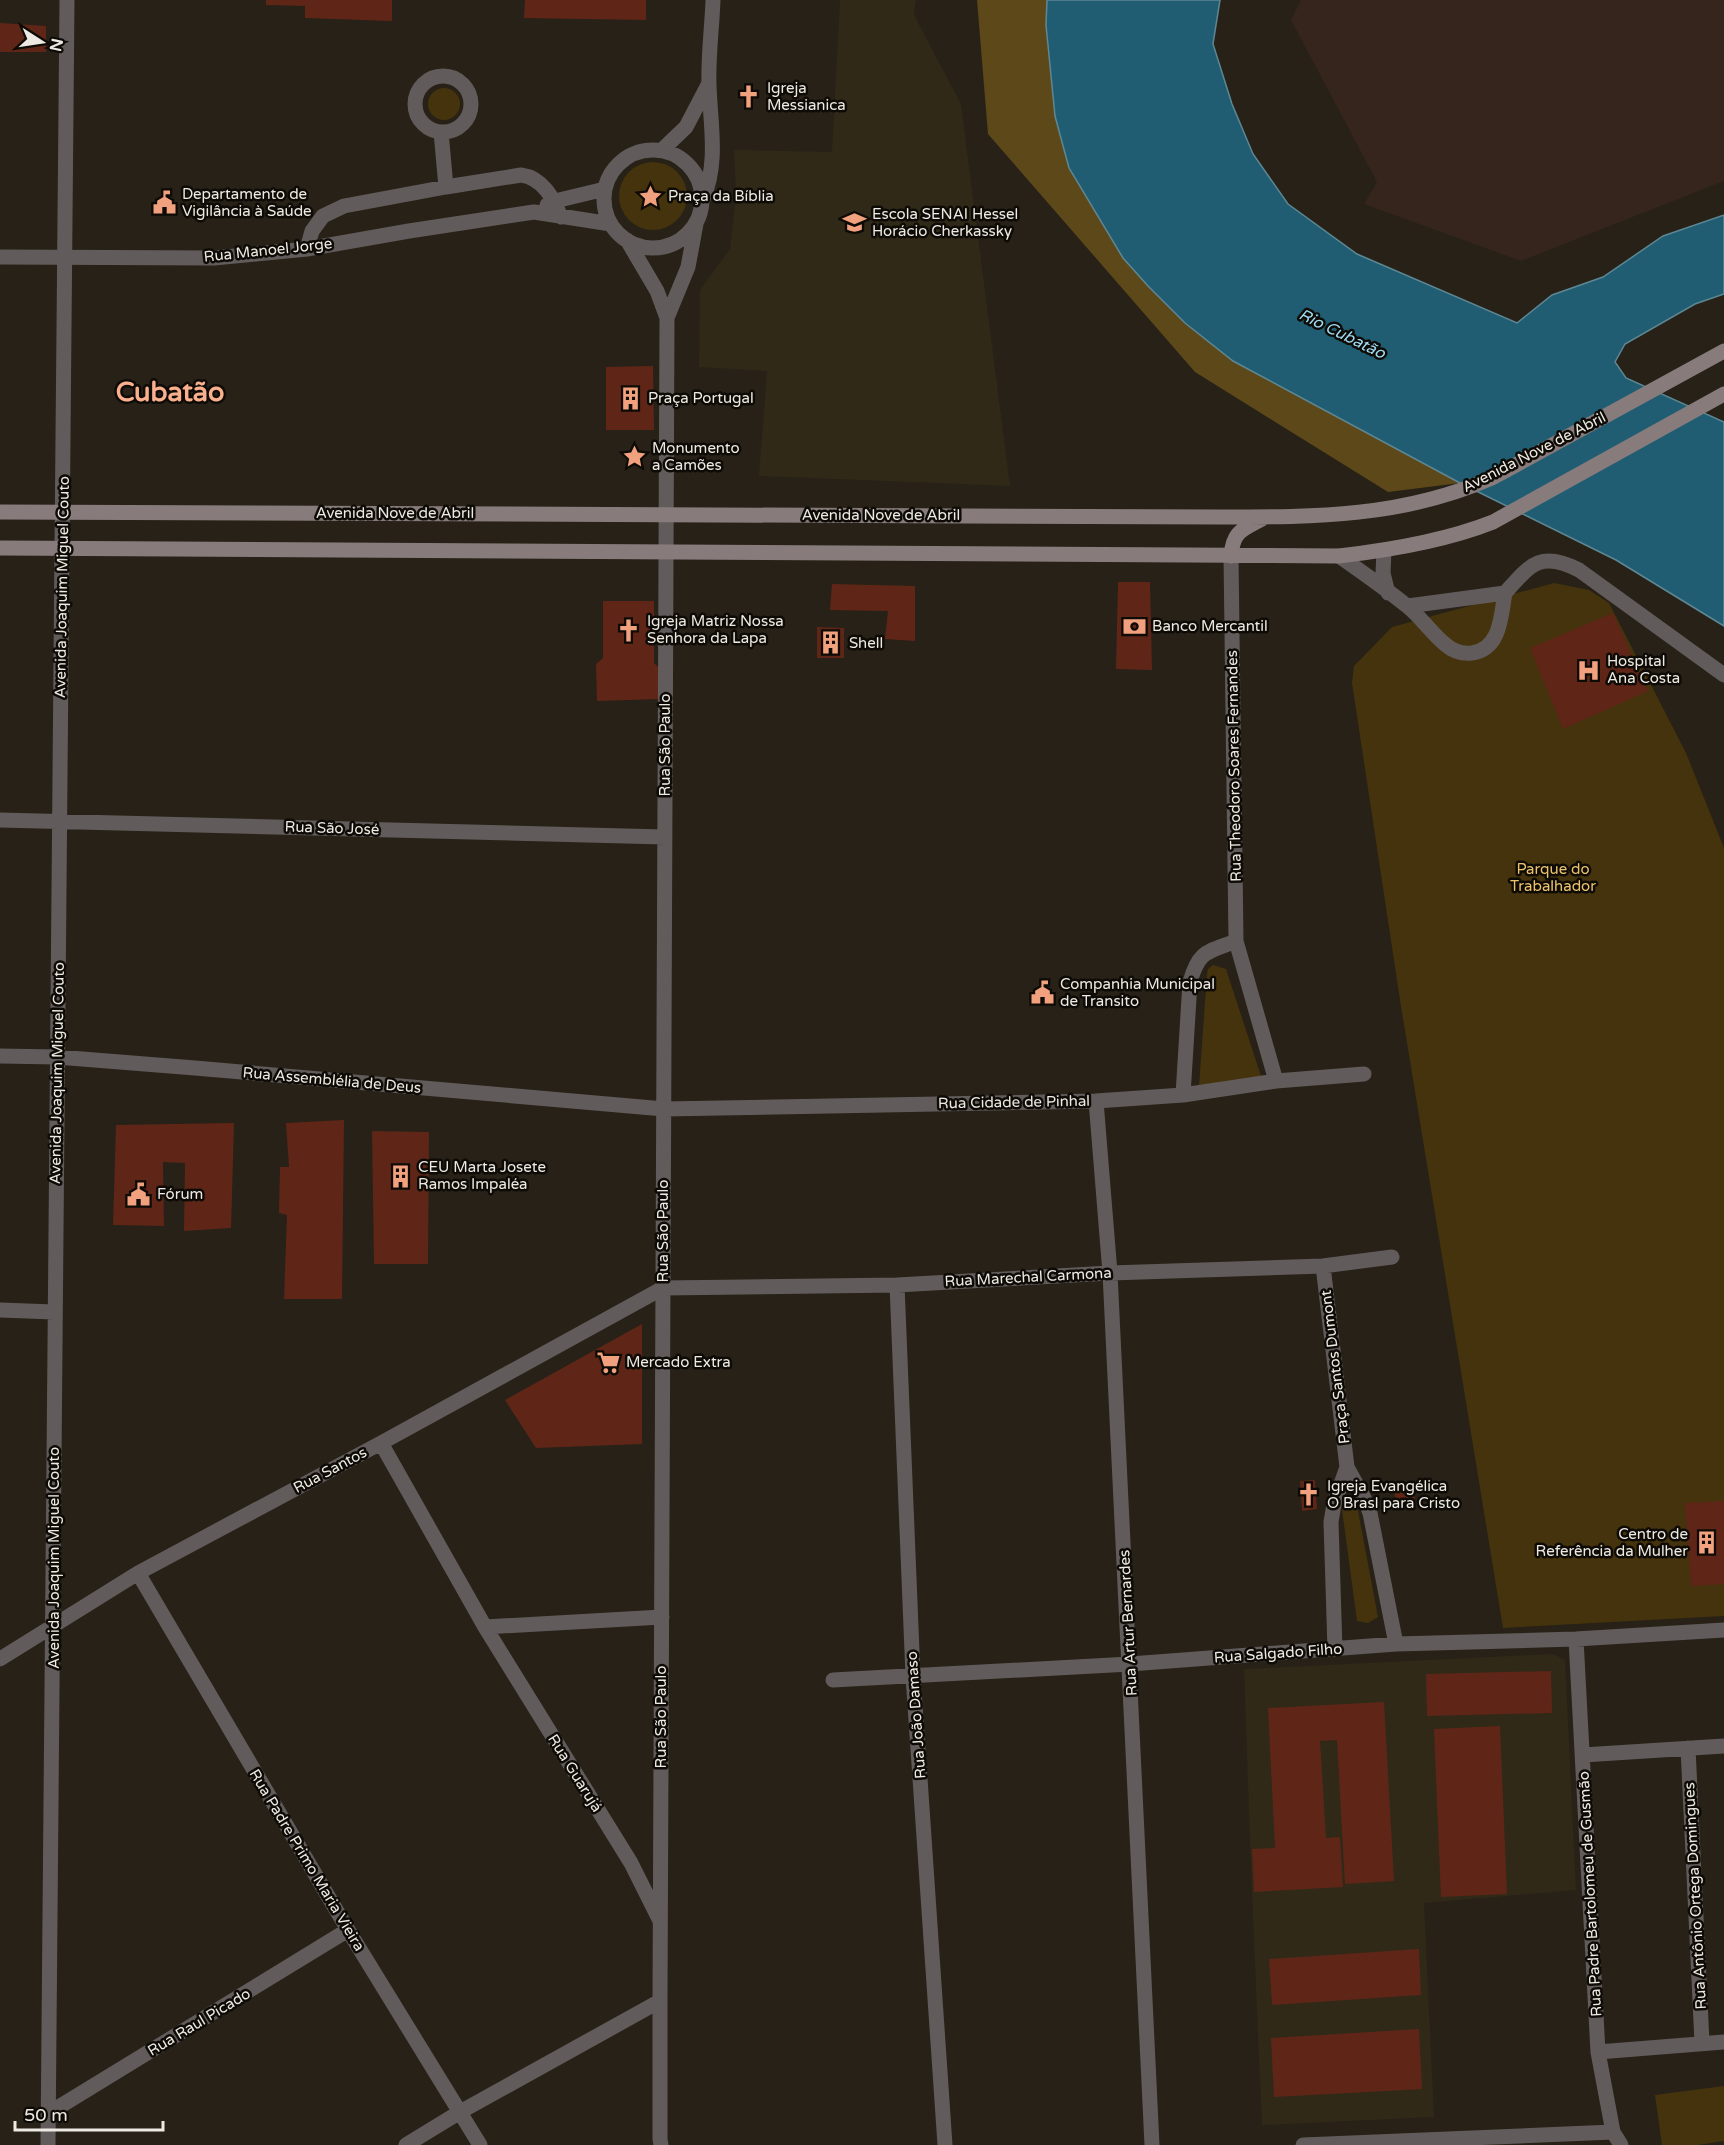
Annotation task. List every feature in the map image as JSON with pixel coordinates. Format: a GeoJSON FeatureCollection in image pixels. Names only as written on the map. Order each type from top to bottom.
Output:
{"type":"FeatureCollection","features":[{"type":"Feature","properties":{"kind":"main road","name":"Avenida Nove de Abril"},"geometry":{"type":"LineString","coordinates":[[0,512],[1265,517],[1344,515],[1393,509],[1438,499],[1492,478],[1722,352]]}},
{"type":"Feature","properties":{"kind":"main road"},"geometry":{"type":"LineString","coordinates":[[0,548],[1339,556],[1384,551],[1476,529],[1514,512],[1724,394]]}},
{"type":"Feature","properties":{"kind":"main road"},"geometry":{"type":"LineString","coordinates":[[1231,556],[1232,541],[1237,534],[1265,517]]}},
{"type":"Feature","properties":{"kind":"street","name":"Avenida Joaquim Miguel Couto"},"geometry":{"type":"LineString","coordinates":[[48,2145],[67,0]]}},
{"type":"Feature","properties":{"kind":"street"},"geometry":{"type":"LineString","coordinates":[[701,204],[701,189],[696,175],[676,155],[662,150],[646,150],[625,158],[614,168],[605,189],[604,201],[611,224],[627,240],[649,247],[672,244],[690,230],[697,220],[712,167],[714,136],[709,83],[713,0]]}},
{"type":"Feature","properties":{"kind":"street"},"geometry":{"type":"LineString","coordinates":[[662,150],[686,127],[709,83]]}},
{"type":"Feature","properties":{"kind":"street"},"geometry":{"type":"LineString","coordinates":[[441,132],[446,187]]}},
{"type":"Feature","properties":{"kind":"street"},"geometry":{"type":"LineString","coordinates":[[306,249],[312,231],[322,216],[344,206],[521,175],[532,177],[541,183],[555,201],[561,217]]}},
{"type":"Feature","properties":{"kind":"street","name":"Rua Manoel Jorge"},"geometry":{"type":"LineString","coordinates":[[0,257],[214,258],[306,249],[534,212],[555,201],[605,189]]}},
{"type":"Feature","properties":{"kind":"street","name":"Rua Manoel Jorge"},"geometry":{"type":"LineString","coordinates":[[534,212],[611,224]]}},
{"type":"Feature","properties":{"kind":"street","name":"Rua São Paulo"},"geometry":{"type":"LineString","coordinates":[[667,318],[688,267],[697,220]]}},
{"type":"Feature","properties":{"kind":"street","name":"Rua São Paulo"},"geometry":{"type":"LineString","coordinates":[[627,240],[657,291],[667,318],[661,2145]]}},
{"type":"Feature","properties":{"kind":"street"},"geometry":{"type":"LineString","coordinates":[[1384,551],[1383,573],[1388,592]]}},
{"type":"Feature","properties":{"kind":"street","name":"Rua Theodoro Soares Fernandes"},"geometry":{"type":"LineString","coordinates":[[1231,556],[1236,941],[1276,1081]]}},
{"type":"Feature","properties":{"kind":"street"},"geometry":{"type":"LineString","coordinates":[[1339,556],[1408,606],[1454,651],[1466,653],[1479,652],[1490,645],[1496,635],[1505,593],[1528,567],[1546,561],[1564,562],[1579,570],[1724,675]]}},
{"type":"Feature","properties":{"kind":"street"},"geometry":{"type":"LineString","coordinates":[[1408,606],[1505,593]]}},
{"type":"Feature","properties":{"kind":"street","name":"Rua São José"},"geometry":{"type":"LineString","coordinates":[[0,820],[665,837]]}},
{"type":"Feature","properties":{"kind":"street"},"geometry":{"type":"LineString","coordinates":[[1183,1095],[1190,982],[1194,966],[1204,953],[1236,941]]}},
{"type":"Feature","properties":{"kind":"street","name":"Rua Assemblélia de Deus"},"geometry":{"type":"LineString","coordinates":[[0,1056],[57,1057],[664,1109]]}},
{"type":"Feature","properties":{"kind":"street","name":"Rua Cidade de Pinhal"},"geometry":{"type":"LineString","coordinates":[[664,1109],[1096,1101],[1183,1095],[1276,1081],[1364,1074]]}},
{"type":"Feature","properties":{"kind":"street","name":"Rua Artur Bernardes"},"geometry":{"type":"LineString","coordinates":[[1096,1101],[1110,1273],[1152,2145]]}},
{"type":"Feature","properties":{"kind":"street","name":"Rua Marechal Carmona"},"geometry":{"type":"LineString","coordinates":[[663,1288],[897,1285],[1110,1273],[1323,1266],[1392,1257]]}},
{"type":"Feature","properties":{"kind":"street","name":"Praça Santos Dumont"},"geometry":{"type":"LineString","coordinates":[[1323,1266],[1347,1467],[1370,1513],[1396,1644]]}},
{"type":"Feature","properties":{"kind":"street","name":"Rua João Damaso"},"geometry":{"type":"LineString","coordinates":[[897,1285],[913,1676],[945,2145]]}},
{"type":"Feature","properties":{"kind":"street","name":"Rua Santos"},"geometry":{"type":"LineString","coordinates":[[0,1659],[138,1573],[663,1288]]}},
{"type":"Feature","properties":{"kind":"street"},"geometry":{"type":"LineString","coordinates":[[0,1310],[54,1312]]}},
{"type":"Feature","properties":{"kind":"street","name":"Rua Guarujá"},"geometry":{"type":"LineString","coordinates":[[381,1443],[484,1627],[632,1863],[660,1922]]}},
{"type":"Feature","properties":{"kind":"street","name":"Praça Santos Dumont"},"geometry":{"type":"LineString","coordinates":[[1335,1649],[1331,1522],[1334,1504],[1347,1467]]}},
{"type":"Feature","properties":{"kind":"street","name":"Rua Padre Primo Maria Vieira"},"geometry":{"type":"LineString","coordinates":[[138,1573],[348,1930],[480,2145]]}},
{"type":"Feature","properties":{"kind":"street"},"geometry":{"type":"LineString","coordinates":[[484,1627],[662,1617]]}},
{"type":"Feature","properties":{"kind":"street","name":"Rua Salgado Filho"},"geometry":{"type":"LineString","coordinates":[[833,1680],[1130,1664],[1396,1644],[1576,1639],[1724,1630]]}},
{"type":"Feature","properties":{"kind":"street","name":"Rua Padre Bartolomeu de Gusmão"},"geometry":{"type":"LineString","coordinates":[[1576,1639],[1598,2052],[1617,2138]]}},
{"type":"Feature","properties":{"kind":"street"},"geometry":{"type":"LineString","coordinates":[[1583,1755],[1724,1746]]}},
{"type":"Feature","properties":{"kind":"street","name":"Rua Antônio Ortega Domingues"},"geometry":{"type":"LineString","coordinates":[[1688,1748],[1702,2043]]}},
{"type":"Feature","properties":{"kind":"street","name":"Rua Raul Picado"},"geometry":{"type":"LineString","coordinates":[[49,2113],[348,1930]]}},
{"type":"Feature","properties":{"kind":"street"},"geometry":{"type":"LineString","coordinates":[[406,2145],[460,2112],[660,2001]]}},
{"type":"Feature","properties":{"kind":"street"},"geometry":{"type":"LineString","coordinates":[[1598,2052],[1724,2042]]}},
{"type":"Feature","properties":{"kind":"street"},"geometry":{"type":"LineString","coordinates":[[1303,2145],[1617,2138]]}},
{"type":"Feature","properties":{"kind":"shaded area","name":"Escola SENAI Hessel Horácio Cherkassky"},"geometry":{"type":"Polygon","coordinates":[[[840,0],[916,0],[914,15],[961,104],[1010,486],[759,476],[767,371],[699,367],[700,290],[730,249],[736,197],[734,150],[832,152],[840,0]]]}},
{"type":"Feature","properties":{"kind":"shaded area"},"geometry":{"type":"Polygon","coordinates":[[[977,0],[1047,0],[1046,25],[1055,116],[1069,168],[1123,258],[1233,361],[1460,483],[1388,492],[1195,372],[988,134],[977,0]]]}},
{"type":"Feature","properties":{"kind":"shaded area"},"geometry":{"type":"Polygon","coordinates":[[[1301,0],[1724,0],[1724,181],[1521,261],[1364,204],[1377,182],[1291,20],[1301,0]]]}},
{"type":"Feature","properties":{"kind":"shaded area"},"geometry":{"type":"Polygon","coordinates":[[[1553,1654],[1565,1660],[1576,1890],[1424,1903],[1434,2117],[1262,2125],[1244,1669],[1553,1654]]]}},
{"type":"Feature","properties":{"kind":"green space"},"geometry":{"type":"Polygon","coordinates":[[[444,88],[455,93],[460,104],[455,115],[444,120],[433,115],[428,104],[433,93],[444,88]]]}},
{"type":"Feature","properties":{"kind":"green space"},"geometry":{"type":"Polygon","coordinates":[[[646,162],[660,162],[672,167],[682,177],[687,196],[682,215],[672,225],[660,230],[646,230],[634,225],[624,215],[619,203],[619,189],[624,177],[634,167],[646,162]]]}},
{"type":"Feature","properties":{"kind":"green space","name":"Parque do Trabalhador"},"geometry":{"type":"Polygon","coordinates":[[[1554,583],[1589,590],[1609,603],[1686,753],[1724,848],[1724,1616],[1503,1628],[1400,1000],[1352,683],[1354,666],[1392,627],[1554,583]]]}},
{"type":"Feature","properties":{"kind":"green space"},"geometry":{"type":"Polygon","coordinates":[[[1213,965],[1226,969],[1261,1076],[1199,1086],[1207,974],[1208,969],[1213,965]]]}},
{"type":"Feature","properties":{"kind":"green space"},"geometry":{"type":"Polygon","coordinates":[[[1356,1500],[1378,1617],[1368,1623],[1357,1621],[1341,1502],[1356,1500]]]}},
{"type":"Feature","properties":{"kind":"green space"},"geometry":{"type":"Polygon","coordinates":[[[1724,2086],[1724,2141],[1698,2145],[1662,2145],[1655,2095],[1724,2086]]]}},
{"type":"Feature","properties":{"kind":"water","name":"Rio Cubatão"},"geometry":{"type":"Polygon","coordinates":[[[1047,0],[1220,0],[1213,44],[1232,104],[1253,154],[1288,204],[1357,254],[1517,323],[1552,295],[1603,277],[1663,236],[1724,215],[1724,294],[1695,304],[1625,344],[1615,362],[1626,378],[1724,422],[1724,626],[1616,560],[1460,483],[1233,361],[1185,323],[1123,258],[1069,168],[1055,116],[1046,25],[1047,0]]]}},
{"type":"Feature","properties":{"kind":"building"},"geometry":{"type":"Polygon","coordinates":[[[266,0],[392,0],[392,21],[305,18],[305,6],[266,5],[266,0]]]}},
{"type":"Feature","properties":{"kind":"building"},"geometry":{"type":"Polygon","coordinates":[[[525,0],[646,0],[646,20],[524,18],[525,0]]]}},
{"type":"Feature","properties":{"kind":"building"},"geometry":{"type":"Polygon","coordinates":[[[0,23],[46,26],[46,52],[0,52],[0,23]]]}},
{"type":"Feature","properties":{"kind":"building","name":"Praça Portugal"},"geometry":{"type":"Polygon","coordinates":[[[653,366],[654,430],[606,430],[606,367],[653,366]]]}},
{"type":"Feature","properties":{"kind":"building","name":"Banco Mercantil"},"geometry":{"type":"Polygon","coordinates":[[[1118,582],[1150,582],[1152,670],[1116,669],[1118,582]]]}},
{"type":"Feature","properties":{"kind":"building","name":"Shell"},"geometry":{"type":"Polygon","coordinates":[[[832,584],[915,586],[915,641],[885,639],[888,611],[830,610],[832,584]]]}},
{"type":"Feature","properties":{"kind":"building","name":"Igreja Matriz Nossa Senhora da Lapa"},"geometry":{"type":"Polygon","coordinates":[[[603,601],[654,601],[654,663],[659,668],[660,699],[597,701],[596,664],[603,658],[603,601]]]}},
{"type":"Feature","properties":{"kind":"building","name":"Hospital Ana Costa"},"geometry":{"type":"Polygon","coordinates":[[[1613,613],[1648,691],[1563,729],[1530,648],[1613,613]]]}},
{"type":"Feature","properties":{"kind":"building","name":"Shell"},"geometry":{"type":"Polygon","coordinates":[[[817,627],[844,628],[844,658],[817,658],[817,627]]]}},
{"type":"Feature","properties":{"kind":"building"},"geometry":{"type":"Polygon","coordinates":[[[344,1120],[342,1299],[284,1299],[287,1215],[279,1213],[280,1167],[289,1167],[286,1123],[344,1120]]]}},
{"type":"Feature","properties":{"kind":"building","name":"Fórum"},"geometry":{"type":"Polygon","coordinates":[[[234,1123],[231,1228],[184,1231],[185,1163],[163,1162],[164,1226],[113,1225],[116,1125],[234,1123]]]}},
{"type":"Feature","properties":{"kind":"building","name":"CEU Marta Josete Ramos Impaléa"},"geometry":{"type":"Polygon","coordinates":[[[372,1131],[429,1132],[428,1264],[374,1264],[372,1131]]]}},
{"type":"Feature","properties":{"kind":"building","name":"Mercado Extra"},"geometry":{"type":"Polygon","coordinates":[[[642,1324],[642,1444],[536,1448],[505,1400],[642,1324]]]}},
{"type":"Feature","properties":{"kind":"building","name":"Igreja Evangélica O Brasl para Cristo"},"geometry":{"type":"Polygon","coordinates":[[[1315,1480],[1317,1509],[1302,1511],[1300,1481],[1315,1480]]]}},
{"type":"Feature","properties":{"kind":"building"},"geometry":{"type":"Polygon","coordinates":[[[1412,1482],[1416,1507],[1397,1510],[1393,1485],[1412,1482]]]}},
{"type":"Feature","properties":{"kind":"building","name":"Centro de Referência da Mulher"},"geometry":{"type":"Polygon","coordinates":[[[1724,1501],[1724,1584],[1691,1586],[1685,1503],[1724,1501]]]}},
{"type":"Feature","properties":{"kind":"building"},"geometry":{"type":"Polygon","coordinates":[[[1551,1671],[1552,1713],[1427,1716],[1426,1674],[1551,1671]]]}},
{"type":"Feature","properties":{"kind":"building"},"geometry":{"type":"Polygon","coordinates":[[[1384,1702],[1394,1881],[1345,1884],[1337,1740],[1320,1741],[1326,1838],[1340,1837],[1343,1887],[1254,1892],[1252,1849],[1275,1848],[1268,1708],[1384,1702]]]}},
{"type":"Feature","properties":{"kind":"building"},"geometry":{"type":"Polygon","coordinates":[[[1500,1726],[1507,1894],[1441,1897],[1434,1729],[1500,1726]]]}},
{"type":"Feature","properties":{"kind":"building"},"geometry":{"type":"Polygon","coordinates":[[[1419,1949],[1421,1995],[1272,2005],[1269,1959],[1419,1949]]]}},
{"type":"Feature","properties":{"kind":"building"},"geometry":{"type":"Polygon","coordinates":[[[1419,2029],[1422,2089],[1274,2097],[1271,2038],[1419,2029]]]}},
{"type":"Feature","properties":{"kind":"place","name":"Igreja Messianica"},"geometry":{"type":"Point","coordinates":[749,97]}},
{"type":"Feature","properties":{"kind":"place","name":"Praça da Bíblia"},"geometry":{"type":"Point","coordinates":[650,196]}},
{"type":"Feature","properties":{"kind":"place","name":"Departamento de Vigilância à Saúde"},"geometry":{"type":"Point","coordinates":[164,203]}},
{"type":"Feature","properties":{"kind":"place","name":"Escola SENAI Hessel Horácio Cherkassky"},"geometry":{"type":"Point","coordinates":[854,223]}},
{"type":"Feature","properties":{"kind":"place","name":"Praça Portugal"},"geometry":{"type":"Point","coordinates":[630,398]}},
{"type":"Feature","properties":{"kind":"place","name":"Monumento a Camões"},"geometry":{"type":"Point","coordinates":[634,457]}},
{"type":"Feature","properties":{"kind":"place","name":"Banco Mercantil"},"geometry":{"type":"Point","coordinates":[1134,626]}},
{"type":"Feature","properties":{"kind":"place","name":"Igreja Matriz Nossa Senhora da Lapa"},"geometry":{"type":"Point","coordinates":[629,630]}},
{"type":"Feature","properties":{"kind":"place","name":"Shell"},"geometry":{"type":"Point","coordinates":[831,643]}},
{"type":"Feature","properties":{"kind":"place","name":"Hospital Ana Costa"},"geometry":{"type":"Point","coordinates":[1589,670]}},
{"type":"Feature","properties":{"kind":"place","name":"Companhia Municipal de Transito"},"geometry":{"type":"Point","coordinates":[1042,993]}},
{"type":"Feature","properties":{"kind":"place","name":"CEU Marta Josete Ramos Impaléa"},"geometry":{"type":"Point","coordinates":[400,1176]}},
{"type":"Feature","properties":{"kind":"place","name":"Fórum"},"geometry":{"type":"Point","coordinates":[139,1194]}},
{"type":"Feature","properties":{"kind":"place","name":"Mercado Extra"},"geometry":{"type":"Point","coordinates":[608,1362]}},
{"type":"Feature","properties":{"kind":"place","name":"Igreja Evangélica O Brasl para Cristo"},"geometry":{"type":"Point","coordinates":[1309,1495]}},
{"type":"Feature","properties":{"kind":"place","name":"Centro de Referência da Mulher"},"geometry":{"type":"Point","coordinates":[1706,1543]}},
{"type":"Feature","properties":{"kind":"district","name":"Cubatão"},"geometry":{"type":"Point","coordinates":[170,392]}}]}
